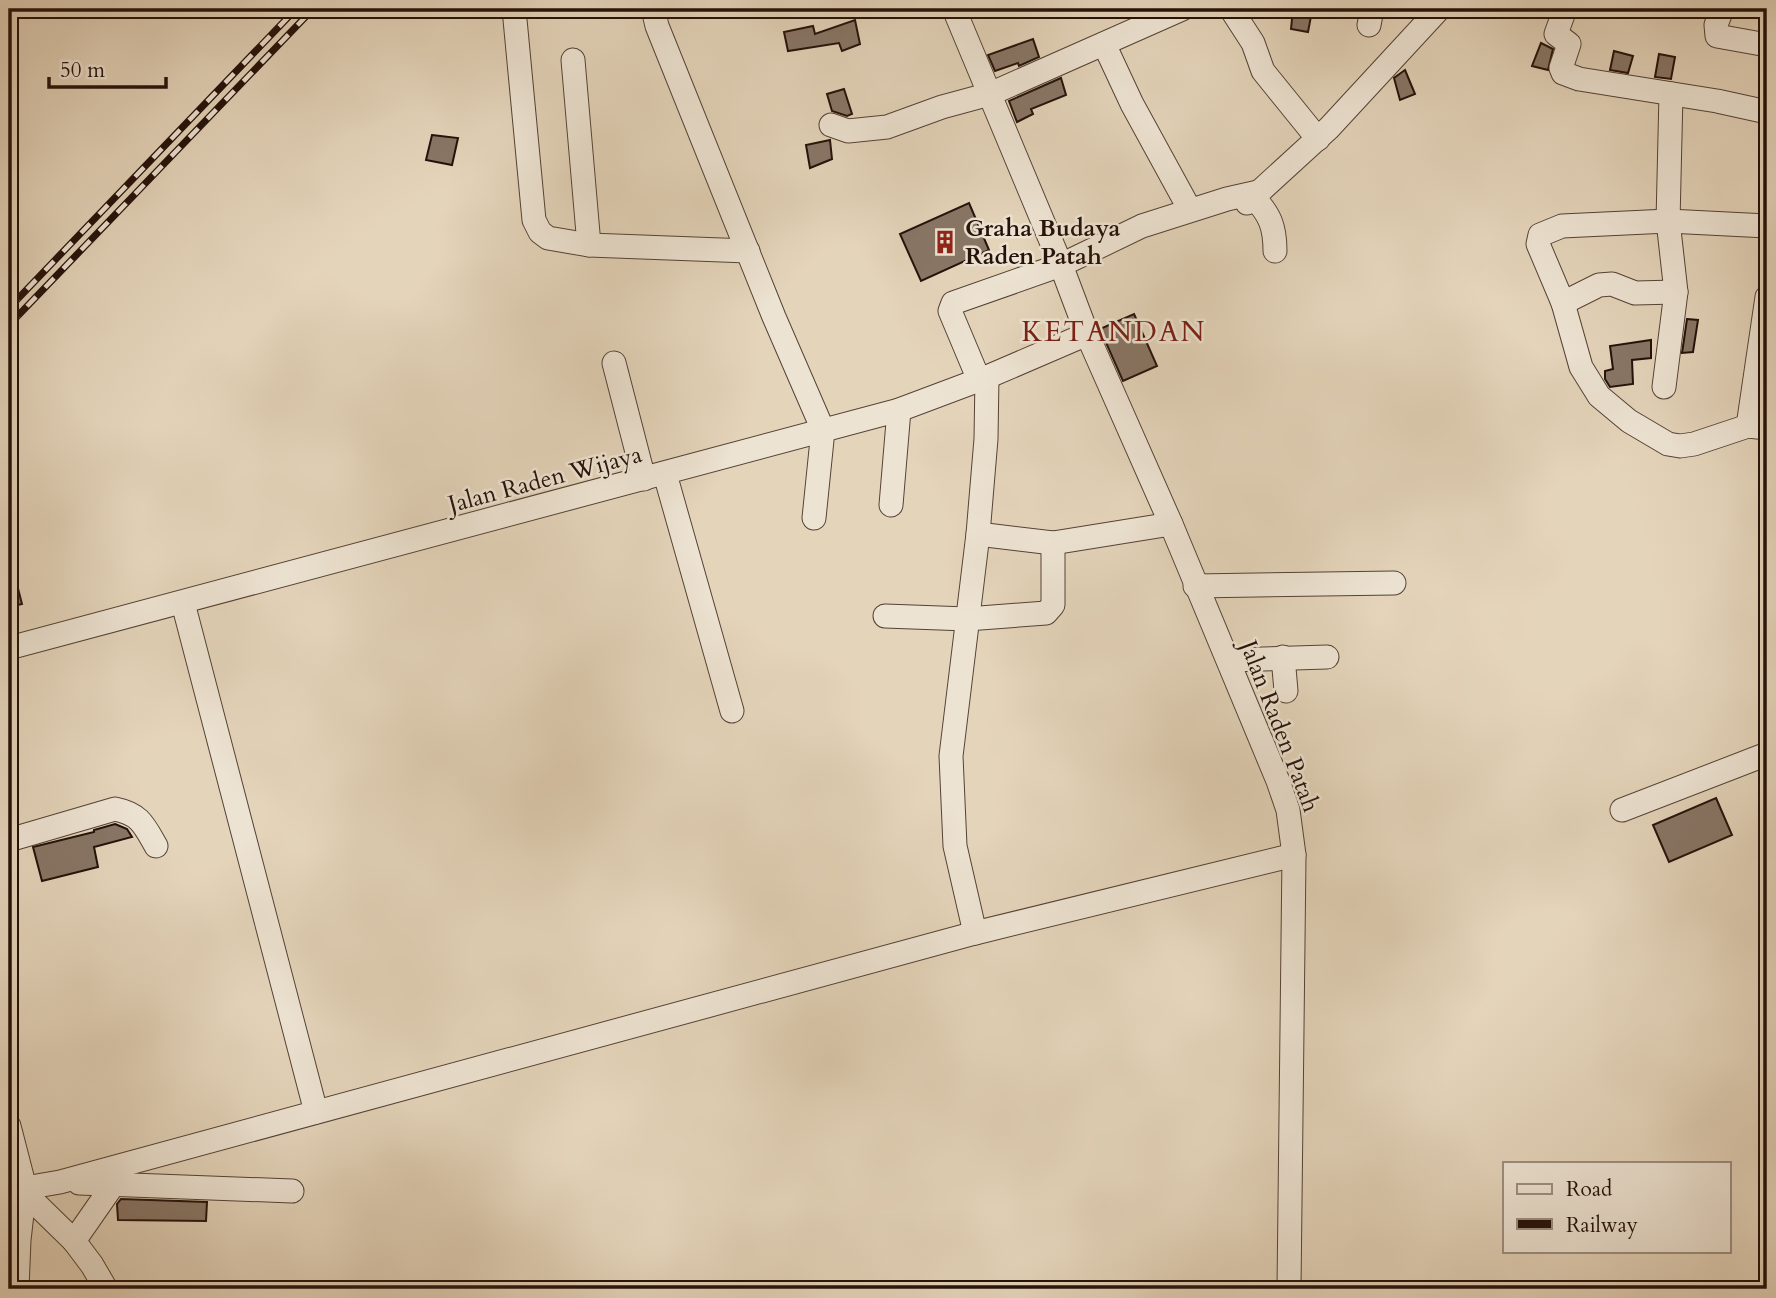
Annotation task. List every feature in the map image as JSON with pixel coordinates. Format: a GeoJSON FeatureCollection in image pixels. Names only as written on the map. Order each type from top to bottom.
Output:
{"type":"FeatureCollection","features":[{"type":"Feature","properties":{"kind":"street"},"geometry":{"type":"LineString","coordinates":[[514,9],[534,220],[540,232],[548,238],[589,245],[748,251]]}},
{"type":"Feature","properties":{"kind":"street"},"geometry":{"type":"LineString","coordinates":[[653,9],[657,26],[748,251],[824,430],[814,518]]}},
{"type":"Feature","properties":{"kind":"street","name":"Jalan Raden Patah"},"geometry":{"type":"LineString","coordinates":[[954,9],[1087,334],[1228,660],[1288,810],[1294,855],[1289,1289]]}},
{"type":"Feature","properties":{"kind":"street"},"geometry":{"type":"LineString","coordinates":[[831,125],[848,131],[887,127],[942,107],[990,94],[1182,9]]}},
{"type":"Feature","properties":{"kind":"street"},"geometry":{"type":"LineString","coordinates":[[1231,9],[1253,43],[1262,71],[1318,139]]}},
{"type":"Feature","properties":{"kind":"street"},"geometry":{"type":"LineString","coordinates":[[975,933],[954,846],[951,756],[978,534],[986,439],[983,379],[950,306],[1061,265],[1119,235],[1245,194],[1256,195],[1364,93],[1439,9]]}},
{"type":"Feature","properties":{"kind":"street"},"geometry":{"type":"LineString","coordinates":[[1565,9],[1556,34],[1569,44],[1561,68],[1563,73],[1579,79],[1717,101],[1767,112]]}},
{"type":"Feature","properties":{"kind":"street"},"geometry":{"type":"LineString","coordinates":[[1722,9],[1716,25],[1717,36],[1767,45]]}},
{"type":"Feature","properties":{"kind":"street"},"geometry":{"type":"LineString","coordinates":[[1104,44],[1186,212]]}},
{"type":"Feature","properties":{"kind":"street"},"geometry":{"type":"LineString","coordinates":[[573,60],[589,245]]}},
{"type":"Feature","properties":{"kind":"street"},"geometry":{"type":"LineString","coordinates":[[1664,387],[1676,292],[1668,221],[1671,94]]}},
{"type":"Feature","properties":{"kind":"street"},"geometry":{"type":"LineString","coordinates":[[1256,195],[1268,212],[1275,251]]}},
{"type":"Feature","properties":{"kind":"street"},"geometry":{"type":"LineString","coordinates":[[1767,226],[1668,221],[1562,226],[1540,236],[1538,244],[1563,303],[1581,367],[1599,396],[1644,432],[1668,444],[1693,444],[1758,427],[1767,306]]}},
{"type":"Feature","properties":{"kind":"street"},"geometry":{"type":"LineString","coordinates":[[1563,303],[1599,285],[1612,284],[1635,293],[1676,292]]}},
{"type":"Feature","properties":{"kind":"street","name":"Jalan Raden Wijaya"},"geometry":{"type":"LineString","coordinates":[[9,648],[899,410],[983,379],[1087,334]]}},
{"type":"Feature","properties":{"kind":"street"},"geometry":{"type":"LineString","coordinates":[[614,363],[732,711]]}},
{"type":"Feature","properties":{"kind":"street"},"geometry":{"type":"LineString","coordinates":[[891,505],[899,410]]}},
{"type":"Feature","properties":{"kind":"street"},"geometry":{"type":"LineString","coordinates":[[978,534],[1052,543],[1171,524]]}},
{"type":"Feature","properties":{"kind":"street"},"geometry":{"type":"LineString","coordinates":[[885,616],[967,619],[1046,613],[1053,605],[1052,543]]}},
{"type":"Feature","properties":{"kind":"street"},"geometry":{"type":"LineString","coordinates":[[1195,586],[1394,583]]}},
{"type":"Feature","properties":{"kind":"street"},"geometry":{"type":"LineString","coordinates":[[183,603],[316,1112]]}},
{"type":"Feature","properties":{"kind":"street"},"geometry":{"type":"LineString","coordinates":[[1283,657],[1286,691]]}},
{"type":"Feature","properties":{"kind":"street"},"geometry":{"type":"LineString","coordinates":[[1228,660],[1327,657]]}},
{"type":"Feature","properties":{"kind":"street"},"geometry":{"type":"LineString","coordinates":[[1622,810],[1767,754]]}},
{"type":"Feature","properties":{"kind":"street"},"geometry":{"type":"LineString","coordinates":[[9,840],[115,809],[130,812],[140,819],[156,846]]}},
{"type":"Feature","properties":{"kind":"street"},"geometry":{"type":"LineString","coordinates":[[60,1182],[975,933],[1294,855]]}},
{"type":"Feature","properties":{"kind":"street"},"geometry":{"type":"LineString","coordinates":[[9,1126],[18,1180],[17,1289]]}},
{"type":"Feature","properties":{"kind":"street"},"geometry":{"type":"LineString","coordinates":[[18,1180],[292,1191]]}},
{"type":"Feature","properties":{"kind":"street"},"geometry":{"type":"LineString","coordinates":[[18,1180],[33,1200],[74,1241],[93,1265],[106,1289]]}},
{"type":"Feature","properties":{"kind":"street"},"geometry":{"type":"LineString","coordinates":[[74,1241],[113,1185]]}},
{"type":"Feature","properties":{"kind":"building"},"geometry":{"type":"Polygon","coordinates":[[[1293,9],[1312,11],[1308,32],[1291,29],[1293,9]]]}},
{"type":"Feature","properties":{"kind":"building"},"geometry":{"type":"Polygon","coordinates":[[[855,20],[860,44],[842,51],[839,43],[788,51],[784,32],[813,26],[815,34],[855,20]]]}},
{"type":"Feature","properties":{"kind":"building"},"geometry":{"type":"Polygon","coordinates":[[[1033,39],[1039,57],[1019,66],[1018,63],[995,71],[988,55],[1033,39]]]}},
{"type":"Feature","properties":{"kind":"building"},"geometry":{"type":"Polygon","coordinates":[[[1541,43],[1553,49],[1548,70],[1532,66],[1541,43]]]}},
{"type":"Feature","properties":{"kind":"building"},"geometry":{"type":"Polygon","coordinates":[[[1614,51],[1633,56],[1628,73],[1610,70],[1614,51]]]}},
{"type":"Feature","properties":{"kind":"building"},"geometry":{"type":"Polygon","coordinates":[[[1659,54],[1675,57],[1671,79],[1655,77],[1659,54]]]}},
{"type":"Feature","properties":{"kind":"building"},"geometry":{"type":"Polygon","coordinates":[[[1405,70],[1415,94],[1400,100],[1394,78],[1405,70]]]}},
{"type":"Feature","properties":{"kind":"building"},"geometry":{"type":"Polygon","coordinates":[[[1061,78],[1066,95],[1031,109],[1033,114],[1017,122],[1009,101],[1061,78]]]}},
{"type":"Feature","properties":{"kind":"building"},"geometry":{"type":"Polygon","coordinates":[[[844,89],[852,114],[847,116],[832,111],[827,94],[844,89]]]}},
{"type":"Feature","properties":{"kind":"building"},"geometry":{"type":"Polygon","coordinates":[[[432,135],[458,138],[452,165],[426,160],[432,135]]]}},
{"type":"Feature","properties":{"kind":"building"},"geometry":{"type":"Polygon","coordinates":[[[830,140],[832,159],[810,168],[806,145],[830,140]]]}},
{"type":"Feature","properties":{"kind":"building","name":"Graha Budaya Raden Patah"},"geometry":{"type":"Polygon","coordinates":[[[969,203],[989,250],[921,281],[900,234],[969,203]]]}},
{"type":"Feature","properties":{"kind":"building"},"geometry":{"type":"Polygon","coordinates":[[[1134,314],[1157,366],[1123,381],[1100,329],[1134,314]]]}},
{"type":"Feature","properties":{"kind":"building"},"geometry":{"type":"Polygon","coordinates":[[[1687,319],[1698,320],[1693,352],[1682,353],[1687,319]]]}},
{"type":"Feature","properties":{"kind":"building"},"geometry":{"type":"Polygon","coordinates":[[[1651,340],[1651,358],[1632,360],[1633,384],[1610,387],[1605,379],[1605,371],[1613,369],[1610,346],[1651,340]]]}},
{"type":"Feature","properties":{"kind":"building"},"geometry":{"type":"Polygon","coordinates":[[[13,569],[22,604],[9,607],[9,570],[13,569]]]}},
{"type":"Feature","properties":{"kind":"building"},"geometry":{"type":"Polygon","coordinates":[[[1716,798],[1732,835],[1669,862],[1653,825],[1716,798]]]}},
{"type":"Feature","properties":{"kind":"building"},"geometry":{"type":"Polygon","coordinates":[[[115,824],[127,829],[132,837],[94,847],[98,867],[42,881],[33,847],[115,824]]]}},
{"type":"Feature","properties":{"kind":"building"},"geometry":{"type":"Polygon","coordinates":[[[121,1199],[207,1202],[206,1221],[118,1220],[117,1204],[121,1199]]]}},
{"type":"Feature","properties":{"kind":"railway"},"geometry":{"type":"LineString","coordinates":[[9,308],[296,9]]}},
{"type":"Feature","properties":{"kind":"railway"},"geometry":{"type":"LineString","coordinates":[[9,325],[313,9]]}},
{"type":"Feature","properties":{"kind":"place","name":"Graha Budaya Raden Patah"},"geometry":{"type":"Point","coordinates":[945,242]}},
{"type":"Feature","properties":{"kind":"district","name":"KETANDAN"},"geometry":{"type":"Point","coordinates":[1114,331]}}]}
